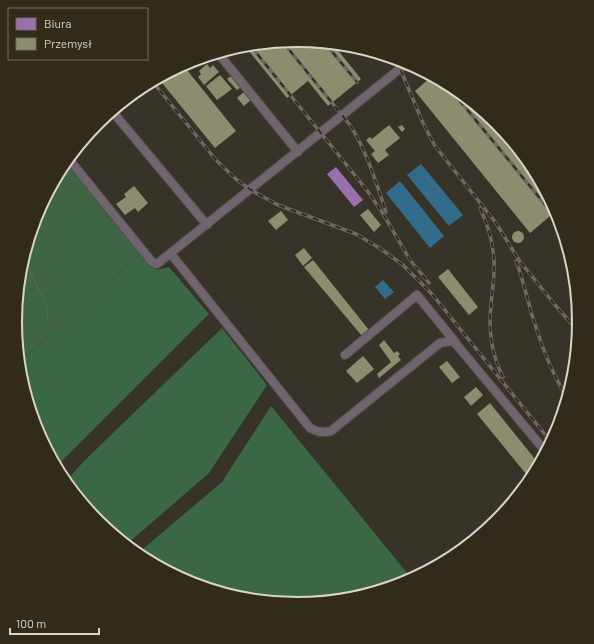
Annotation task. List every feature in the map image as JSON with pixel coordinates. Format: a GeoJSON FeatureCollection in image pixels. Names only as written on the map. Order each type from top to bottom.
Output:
{"type":"FeatureCollection","features":[{"type":"Feature","properties":{"kind":"lane"},"geometry":{"type":"LineString","coordinates":[[222,58],[298,152]]}},
{"type":"Feature","properties":{"kind":"lane"},"geometry":{"type":"LineString","coordinates":[[72,163],[152,262],[157,264],[401,68]]}},
{"type":"Feature","properties":{"kind":"lane"},"geometry":{"type":"LineString","coordinates":[[116,115],[207,225]]}},
{"type":"Feature","properties":{"kind":"lane"},"geometry":{"type":"LineString","coordinates":[[171,254],[310,428],[317,432],[324,433],[331,431],[440,343],[451,342],[456,344]]}},
{"type":"Feature","properties":{"kind":"lane"},"geometry":{"type":"LineString","coordinates":[[345,355],[417,295],[542,447]]}},
{"type":"Feature","properties":{"kind":"path"},"geometry":{"type":"LineString","coordinates":[[27,267],[47,306],[48,323]]}},
{"type":"Feature","properties":{"kind":"green space"},"geometry":{"type":"Polygon","coordinates":[[[70,166],[141,253],[24,358],[22,322],[24,286],[31,251],[50,200],[70,166]]]}},
{"type":"Feature","properties":{"kind":"green space"},"geometry":{"type":"Polygon","coordinates":[[[141,253],[151,266],[157,270],[169,267],[209,314],[61,462],[50,444],[43,427],[31,393],[24,358],[141,253]]]}},
{"type":"Feature","properties":{"kind":"green space"},"geometry":{"type":"Polygon","coordinates":[[[222,328],[267,385],[209,473],[131,541],[116,529],[90,503],[70,477],[85,460],[222,328]]]}},
{"type":"Feature","properties":{"kind":"green space"},"geometry":{"type":"Polygon","coordinates":[[[271,406],[408,574],[368,588],[333,595],[297,597],[261,595],[226,588],[192,576],[175,569],[142,550],[222,482],[271,406]]]}},
{"type":"Feature","properties":{"kind":"water"},"geometry":{"type":"Polygon","coordinates":[[[421,164],[463,215],[449,226],[407,175],[421,164]]]}},
{"type":"Feature","properties":{"kind":"water"},"geometry":{"type":"Polygon","coordinates":[[[400,181],[444,236],[430,248],[386,193],[400,181]]]}},
{"type":"Feature","properties":{"kind":"water"},"geometry":{"type":"Polygon","coordinates":[[[383,280],[394,292],[385,299],[375,287],[383,280]]]}},
{"type":"Feature","properties":{"kind":"building: Biura"},"geometry":{"type":"Polygon","coordinates":[[[336,167],[363,200],[354,207],[327,174],[336,167]]]}},
{"type":"Feature","properties":{"kind":"building: Przemysł"},"geometry":{"type":"Polygon","coordinates":[[[297,47],[338,50],[361,79],[328,106],[308,81],[287,98],[249,51],[297,47]]]}},
{"type":"Feature","properties":{"kind":"building: Przemysł"},"geometry":{"type":"Polygon","coordinates":[[[207,64],[210,68],[213,65],[219,72],[204,85],[198,77],[201,74],[199,71],[207,64]]]}},
{"type":"Feature","properties":{"kind":"building: Przemysł"},"geometry":{"type":"Polygon","coordinates":[[[187,70],[236,131],[215,148],[162,83],[187,70]]]}},
{"type":"Feature","properties":{"kind":"building: Przemysł"},"geometry":{"type":"Polygon","coordinates":[[[220,75],[232,89],[217,100],[206,86],[220,75]]]}},
{"type":"Feature","properties":{"kind":"building: Przemysł"},"geometry":{"type":"Polygon","coordinates":[[[231,76],[241,87],[237,90],[227,79],[231,76]]]}},
{"type":"Feature","properties":{"kind":"building: Przemysł"},"geometry":{"type":"Polygon","coordinates":[[[427,80],[450,93],[478,115],[498,135],[527,171],[544,200],[550,216],[530,233],[415,91],[427,80]]]}},
{"type":"Feature","properties":{"kind":"building: Przemysł"},"geometry":{"type":"Polygon","coordinates":[[[244,92],[251,100],[244,106],[237,98],[244,92]]]}},
{"type":"Feature","properties":{"kind":"building: Przemysł"},"geometry":{"type":"Polygon","coordinates":[[[389,125],[400,138],[385,150],[389,155],[378,163],[371,154],[375,151],[366,140],[370,137],[372,139],[389,125]]]}},
{"type":"Feature","properties":{"kind":"building: Przemysł"},"geometry":{"type":"Polygon","coordinates":[[[402,125],[405,129],[402,132],[398,127],[402,125]]]}},
{"type":"Feature","properties":{"kind":"building: Przemysł"},"geometry":{"type":"Polygon","coordinates":[[[134,186],[148,203],[138,212],[135,208],[125,215],[116,204],[126,197],[124,194],[134,186]]]}},
{"type":"Feature","properties":{"kind":"building: Przemysł"},"geometry":{"type":"Polygon","coordinates":[[[368,209],[381,225],[374,232],[360,215],[368,209]]]}},
{"type":"Feature","properties":{"kind":"building: Przemysł"},"geometry":{"type":"Polygon","coordinates":[[[281,211],[288,220],[276,230],[268,221],[281,211]]]}},
{"type":"Feature","properties":{"kind":"building: Przemysł"},"geometry":{"type":"Polygon","coordinates":[[[516,231],[520,231],[524,237],[520,243],[516,243],[512,239],[512,235],[516,231]]]}},
{"type":"Feature","properties":{"kind":"building: Przemysł"},"geometry":{"type":"Polygon","coordinates":[[[304,248],[312,258],[303,266],[295,255],[304,248]]]}},
{"type":"Feature","properties":{"kind":"building: Przemysł"},"geometry":{"type":"Polygon","coordinates":[[[313,260],[369,330],[362,336],[304,267],[313,260]]]}},
{"type":"Feature","properties":{"kind":"building: Przemysł"},"geometry":{"type":"Polygon","coordinates":[[[448,269],[478,307],[469,315],[438,277],[448,269]]]}},
{"type":"Feature","properties":{"kind":"building: Przemysł"},"geometry":{"type":"Polygon","coordinates":[[[384,340],[394,353],[397,351],[400,354],[398,356],[401,360],[379,378],[377,374],[391,362],[379,345],[384,340]]]}},
{"type":"Feature","properties":{"kind":"building: Przemysł"},"geometry":{"type":"Polygon","coordinates":[[[363,356],[374,369],[357,383],[346,371],[363,356]]]}},
{"type":"Feature","properties":{"kind":"building: Przemysł"},"geometry":{"type":"Polygon","coordinates":[[[447,361],[460,377],[452,383],[439,367],[447,361]]]}},
{"type":"Feature","properties":{"kind":"building: Przemysł"},"geometry":{"type":"Polygon","coordinates":[[[476,387],[483,395],[471,406],[464,397],[476,387]]]}},
{"type":"Feature","properties":{"kind":"building: Przemysł"},"geometry":{"type":"Polygon","coordinates":[[[490,403],[535,459],[526,474],[477,414],[490,403]]]}},
{"type":"Feature","properties":{"kind":"railway"},"geometry":{"type":"LineString","coordinates":[[287,48],[350,125],[366,156],[386,212]]}},
{"type":"Feature","properties":{"kind":"railway"},"geometry":{"type":"LineString","coordinates":[[330,49],[357,82]]}},
{"type":"Feature","properties":{"kind":"railway"},"geometry":{"type":"LineString","coordinates":[[254,50],[366,189],[382,212],[410,260],[429,283]]}},
{"type":"Feature","properties":{"kind":"railway"},"geometry":{"type":"LineString","coordinates":[[399,67],[423,123],[435,146],[496,223],[519,260],[572,324]]}},
{"type":"Feature","properties":{"kind":"railway"},"geometry":{"type":"LineString","coordinates":[[156,86],[216,160],[237,180],[251,190],[278,205],[356,234],[381,249],[403,265],[432,294],[547,437]]}},
{"type":"Feature","properties":{"kind":"railway"},"geometry":{"type":"LineString","coordinates":[[460,101],[547,207]]}},
{"type":"Feature","properties":{"kind":"railway"},"geometry":{"type":"LineString","coordinates":[[480,208],[490,234],[493,247],[494,272],[490,324],[494,352],[503,377]]}},
{"type":"Feature","properties":{"kind":"railway"},"geometry":{"type":"LineString","coordinates":[[516,261],[537,331],[552,370],[564,391]]}}]}
